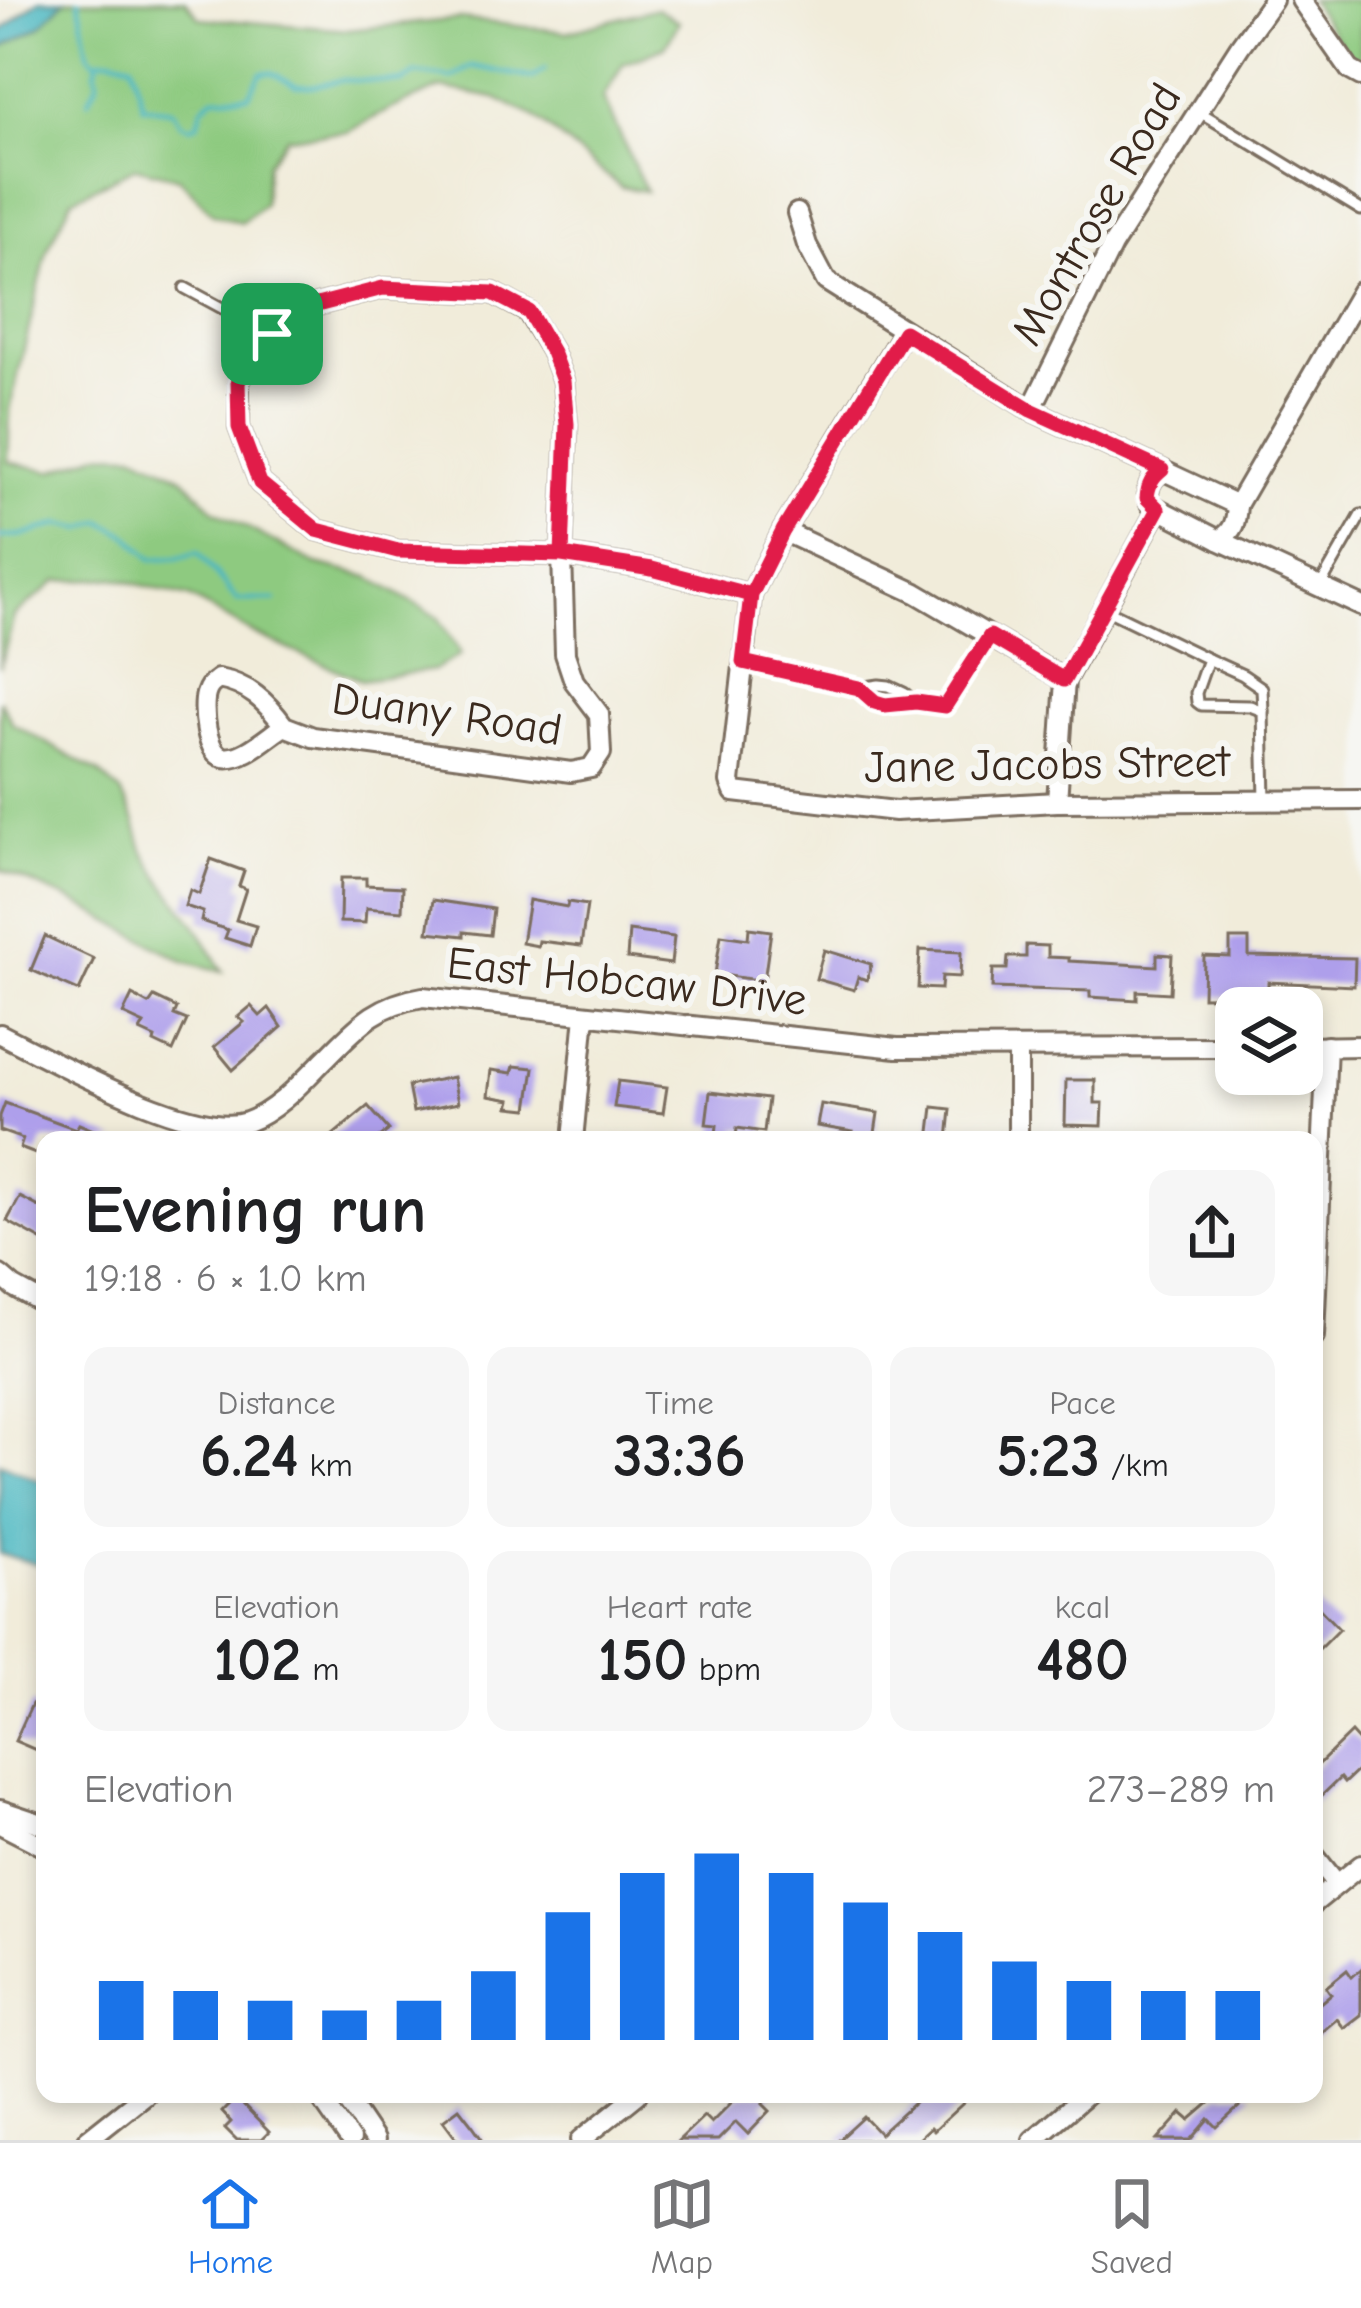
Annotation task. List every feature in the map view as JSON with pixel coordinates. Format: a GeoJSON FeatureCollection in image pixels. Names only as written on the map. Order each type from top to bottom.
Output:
{"type":"FeatureCollection","features":[{"type":"Feature","properties":{"kind":"street","name":"Montrose Road"},"geometry":{"type":"LineString","coordinates":[[1031,410],[1112,246],[1273,0]]}},
{"type":"Feature","properties":{"kind":"street"},"geometry":{"type":"LineString","coordinates":[[1301,0],[1350,70],[1361,76]]}},
{"type":"Feature","properties":{"kind":"street"},"geometry":{"type":"LineString","coordinates":[[797,213],[826,281],[1031,410],[1237,505]]}},
{"type":"Feature","properties":{"kind":"street"},"geometry":{"type":"LineString","coordinates":[[562,555],[567,424],[563,381],[529,312],[493,293],[383,288],[313,306],[260,343],[238,382],[239,427],[260,483],[317,530],[398,551],[562,555],[652,569],[751,595]]}},
{"type":"Feature","properties":{"kind":"street"},"geometry":{"type":"LineString","coordinates":[[1219,540],[1234,527],[1237,505],[1361,291]]}},
{"type":"Feature","properties":{"kind":"street"},"geometry":{"type":"LineString","coordinates":[[743,662],[751,595],[783,531],[904,332]]}},
{"type":"Feature","properties":{"kind":"street"},"geometry":{"type":"LineString","coordinates":[[1162,470],[1148,488],[1147,498],[1158,509],[1361,606]]}},
{"type":"Feature","properties":{"kind":"street"},"geometry":{"type":"LineString","coordinates":[[1058,802],[1064,680],[1158,509]]}},
{"type":"Feature","properties":{"kind":"street"},"geometry":{"type":"LineString","coordinates":[[783,531],[916,592],[1064,680]]}},
{"type":"Feature","properties":{"kind":"street","name":"Duany Road"},"geometry":{"type":"LineString","coordinates":[[284,726],[240,754],[226,758],[215,753],[209,742],[205,698],[209,686],[218,679],[235,682],[269,706],[284,726],[313,737],[571,772],[591,768],[602,753],[599,714],[574,681],[566,654],[562,555]]}},
{"type":"Feature","properties":{"kind":"street","name":"Jane Jacobs Street"},"geometry":{"type":"LineString","coordinates":[[743,662],[730,782],[734,792],[895,811],[1058,802],[1361,800]]}},
{"type":"Feature","properties":{"kind":"street","name":"East Hobcaw Drive"},"geometry":{"type":"LineString","coordinates":[[0,1034],[107,1087],[187,1118],[223,1125],[253,1120],[290,1093],[373,1013],[423,998],[897,1048],[1215,1047]]}},
{"type":"Feature","properties":{"kind":"street"},"geometry":{"type":"LineString","coordinates":[[574,1131],[585,1015]]}},
{"type":"Feature","properties":{"kind":"street"},"geometry":{"type":"LineString","coordinates":[[1323,1046],[1361,1046]]}},
{"type":"Feature","properties":{"kind":"street"},"geometry":{"type":"LineString","coordinates":[[1323,1135],[1327,1046]]}},
{"type":"Feature","properties":{"kind":"street"},"geometry":{"type":"LineString","coordinates":[[1018,1049],[1018,1131]]}},
{"type":"Feature","properties":{"kind":"street"},"geometry":{"type":"LineString","coordinates":[[0,1275],[36,1299]]}},
{"type":"Feature","properties":{"kind":"street"},"geometry":{"type":"LineString","coordinates":[[0,1810],[36,1822]]}},
{"type":"Feature","properties":{"kind":"street"},"geometry":{"type":"LineString","coordinates":[[0,1824],[36,1842]]}},
{"type":"Feature","properties":{"kind":"street"},"geometry":{"type":"LineString","coordinates":[[1323,1896],[1361,1864]]}},
{"type":"Feature","properties":{"kind":"street"},"geometry":{"type":"LineString","coordinates":[[1323,1866],[1337,1884]]}},
{"type":"Feature","properties":{"kind":"street"},"geometry":{"type":"LineString","coordinates":[[87,2140],[134,2103]]}},
{"type":"Feature","properties":{"kind":"street"},"geometry":{"type":"LineString","coordinates":[[324,2103],[350,2140]]}},
{"type":"Feature","properties":{"kind":"street"},"geometry":{"type":"LineString","coordinates":[[349,2103],[374,2140]]}},
{"type":"Feature","properties":{"kind":"street"},"geometry":{"type":"LineString","coordinates":[[580,2140],[627,2103]]}},
{"type":"Feature","properties":{"kind":"street"},"geometry":{"type":"LineString","coordinates":[[1033,2140],[1076,2103]]}},
{"type":"Feature","properties":{"kind":"lane"},"geometry":{"type":"LineString","coordinates":[[1198,111],[1361,211]]}},
{"type":"Feature","properties":{"kind":"lane"},"geometry":{"type":"LineString","coordinates":[[185,288],[272,334]]}},
{"type":"Feature","properties":{"kind":"lane"},"geometry":{"type":"LineString","coordinates":[[1320,586],[1361,515]]}},
{"type":"Feature","properties":{"kind":"lane"},"geometry":{"type":"LineString","coordinates":[[1104,608],[1243,674],[1262,688],[1265,801]]}},
{"type":"Feature","properties":{"kind":"lane"},"geometry":{"type":"LineString","coordinates":[[859,688],[880,704],[945,706],[990,636]]}},
{"type":"Feature","properties":{"kind":"lane"},"geometry":{"type":"LineString","coordinates":[[1208,659],[1197,702],[1263,711]]}},
{"type":"Feature","properties":{"kind":"lane"},"geometry":{"type":"LineString","coordinates":[[743,662],[859,688],[889,686],[916,702]]}},
{"type":"Feature","properties":{"kind":"green space"},"geometry":{"type":"Polygon","coordinates":[[[65,0],[185,0],[200,18],[348,30],[460,19],[567,32],[657,8],[679,22],[665,47],[623,64],[603,98],[646,191],[621,187],[532,115],[495,98],[441,88],[347,132],[287,137],[267,163],[264,204],[241,223],[213,214],[179,178],[136,167],[72,199],[47,251],[10,409],[8,462],[52,471],[101,453],[136,454],[183,477],[214,510],[316,564],[369,577],[438,617],[461,654],[434,670],[361,680],[258,636],[189,597],[114,578],[57,581],[14,616],[0,668],[0,49],[40,26],[65,0]]]}},
{"type":"Feature","properties":{"kind":"green space"},"geometry":{"type":"Polygon","coordinates":[[[1310,0],[1361,4],[1361,69],[1354,65],[1310,0]]]}},
{"type":"Feature","properties":{"kind":"green space"},"geometry":{"type":"Polygon","coordinates":[[[0,700],[13,724],[98,772],[121,793],[143,850],[223,971],[186,962],[69,899],[0,870],[0,700]]]}},
{"type":"Feature","properties":{"kind":"water"},"geometry":{"type":"Polygon","coordinates":[[[39,0],[65,0],[40,26],[0,49],[0,32],[39,0]]]}},
{"type":"Feature","properties":{"kind":"water"},"geometry":{"type":"Polygon","coordinates":[[[0,1463],[36,1479],[36,1564],[0,1554],[0,1463]]]}},
{"type":"Feature","properties":{"kind":"building"},"geometry":{"type":"Polygon","coordinates":[[[211,859],[244,871],[239,886],[246,889],[236,920],[256,926],[250,946],[225,938],[228,930],[201,921],[203,912],[185,906],[190,890],[199,894],[211,859]]]}},
{"type":"Feature","properties":{"kind":"building"},"geometry":{"type":"Polygon","coordinates":[[[341,878],[403,887],[402,911],[366,908],[365,923],[340,922],[341,878]]]}},
{"type":"Feature","properties":{"kind":"building"},"geometry":{"type":"Polygon","coordinates":[[[433,900],[493,909],[490,935],[428,932],[433,900]]]}},
{"type":"Feature","properties":{"kind":"building"},"geometry":{"type":"Polygon","coordinates":[[[529,900],[567,907],[568,902],[587,905],[581,946],[522,943],[529,900]]]}},
{"type":"Feature","properties":{"kind":"building"},"geometry":{"type":"Polygon","coordinates":[[[749,928],[771,931],[764,981],[715,974],[721,935],[748,939],[749,928]]]}},
{"type":"Feature","properties":{"kind":"building"},"geometry":{"type":"Polygon","coordinates":[[[629,931],[674,937],[671,964],[627,958],[629,931]]]}},
{"type":"Feature","properties":{"kind":"building"},"geometry":{"type":"Polygon","coordinates":[[[45,936],[94,959],[79,991],[31,970],[45,936]]]}},
{"type":"Feature","properties":{"kind":"building"},"geometry":{"type":"Polygon","coordinates":[[[1230,939],[1249,939],[1249,956],[1355,958],[1354,986],[1268,982],[1268,987],[1215,987],[1215,997],[1203,997],[1204,956],[1230,957],[1230,939]]]}},
{"type":"Feature","properties":{"kind":"building"},"geometry":{"type":"Polygon","coordinates":[[[1026,945],[1048,946],[1048,957],[1069,961],[1157,966],[1157,954],[1172,955],[1170,993],[1137,991],[1137,1000],[1090,997],[1090,991],[992,988],[993,969],[1007,969],[1008,957],[1026,957],[1026,945]]]}},
{"type":"Feature","properties":{"kind":"building"},"geometry":{"type":"Polygon","coordinates":[[[824,950],[871,964],[867,980],[858,977],[854,990],[816,979],[824,950]]]}},
{"type":"Feature","properties":{"kind":"building"},"geometry":{"type":"Polygon","coordinates":[[[920,950],[961,952],[960,977],[942,976],[941,989],[918,988],[920,950]]]}},
{"type":"Feature","properties":{"kind":"building"},"geometry":{"type":"Polygon","coordinates":[[[132,995],[149,1004],[154,997],[177,1008],[174,1015],[187,1020],[173,1051],[140,1031],[144,1024],[123,1014],[132,995]]]}},
{"type":"Feature","properties":{"kind":"building"},"geometry":{"type":"Polygon","coordinates":[[[251,1006],[260,1016],[269,1008],[282,1027],[233,1070],[214,1047],[244,1022],[238,1017],[251,1006]]]}},
{"type":"Feature","properties":{"kind":"building"},"geometry":{"type":"Polygon","coordinates":[[[514,1066],[534,1068],[528,1109],[509,1107],[511,1100],[488,1096],[491,1070],[512,1073],[514,1066]]]}},
{"type":"Feature","properties":{"kind":"building"},"geometry":{"type":"Polygon","coordinates":[[[453,1077],[458,1103],[413,1112],[408,1086],[453,1077]]]}},
{"type":"Feature","properties":{"kind":"building"},"geometry":{"type":"Polygon","coordinates":[[[1066,1080],[1095,1080],[1095,1103],[1103,1103],[1102,1126],[1065,1125],[1066,1080]]]}},
{"type":"Feature","properties":{"kind":"building"},"geometry":{"type":"Polygon","coordinates":[[[618,1081],[667,1087],[663,1113],[614,1107],[618,1081]]]}},
{"type":"Feature","properties":{"kind":"building"},"geometry":{"type":"Polygon","coordinates":[[[710,1092],[768,1099],[764,1131],[716,1131],[717,1125],[706,1124],[710,1092]]]}},
{"type":"Feature","properties":{"kind":"building"},"geometry":{"type":"Polygon","coordinates":[[[5,1103],[76,1129],[79,1124],[96,1131],[36,1131],[36,1154],[20,1148],[23,1139],[0,1131],[5,1103]]]}},
{"type":"Feature","properties":{"kind":"building"},"geometry":{"type":"Polygon","coordinates":[[[821,1104],[878,1113],[875,1131],[817,1126],[821,1104]]]}},
{"type":"Feature","properties":{"kind":"building"},"geometry":{"type":"Polygon","coordinates":[[[368,1106],[389,1130],[388,1131],[338,1131],[368,1106]]]}},
{"type":"Feature","properties":{"kind":"building"},"geometry":{"type":"Polygon","coordinates":[[[933,1107],[951,1109],[949,1131],[930,1131],[933,1107]]]}},
{"type":"Feature","properties":{"kind":"building"},"geometry":{"type":"Polygon","coordinates":[[[20,1197],[36,1205],[36,1237],[7,1221],[20,1197]]]}},
{"type":"Feature","properties":{"kind":"building"},"geometry":{"type":"Polygon","coordinates":[[[1323,1612],[1339,1629],[1323,1645],[1323,1612]]]}},
{"type":"Feature","properties":{"kind":"building"},"geometry":{"type":"Polygon","coordinates":[[[32,1704],[36,1706],[36,1750],[15,1741],[32,1704]]]}},
{"type":"Feature","properties":{"kind":"building"},"geometry":{"type":"Polygon","coordinates":[[[1351,1733],[1361,1744],[1361,1767],[1323,1794],[1323,1760],[1351,1733]]]}},
{"type":"Feature","properties":{"kind":"building"},"geometry":{"type":"Polygon","coordinates":[[[1361,1969],[1361,2015],[1344,2028],[1337,2019],[1323,2031],[1323,2001],[1331,1994],[1326,1987],[1347,1970],[1352,1977],[1361,1969]]]}},
{"type":"Feature","properties":{"kind":"building"},"geometry":{"type":"Polygon","coordinates":[[[231,2103],[241,2103],[269,2132],[261,2140],[237,2140],[225,2128],[231,2122],[222,2112],[231,2103]]]}},
{"type":"Feature","properties":{"kind":"building"},"geometry":{"type":"Polygon","coordinates":[[[731,2103],[764,2103],[770,2111],[748,2134],[736,2122],[718,2140],[679,2140],[704,2116],[711,2123],[731,2103]]]}},
{"type":"Feature","properties":{"kind":"building"},"geometry":{"type":"Polygon","coordinates":[[[914,2103],[963,2103],[917,2140],[839,2140],[864,2117],[880,2134],[914,2103]]]}},
{"type":"Feature","properties":{"kind":"building"},"geometry":{"type":"Polygon","coordinates":[[[1210,2103],[1243,2103],[1217,2127],[1209,2119],[1191,2140],[1158,2140],[1182,2113],[1190,2120],[1210,2103]]]}},
{"type":"Feature","properties":{"kind":"building"},"geometry":{"type":"Polygon","coordinates":[[[459,2108],[483,2140],[458,2140],[443,2120],[459,2108]]]}},
{"type":"Feature","properties":{"kind":"waterway"},"geometry":{"type":"LineString","coordinates":[[79,0],[88,53],[95,60],[132,63],[143,106],[172,110],[190,127],[198,124],[202,108],[213,97],[249,95],[261,73],[309,86],[344,80],[403,82],[416,73],[452,78],[471,66],[532,78],[545,69]]}},
{"type":"Feature","properties":{"kind":"waterway"},"geometry":{"type":"LineString","coordinates":[[88,101],[98,82],[99,60]]}},
{"type":"Feature","properties":{"kind":"waterway"},"geometry":{"type":"LineString","coordinates":[[0,537],[60,524],[83,529],[102,521],[129,536],[152,559],[198,552],[237,600],[275,600]]}},
{"type":"Feature","properties":{"kind":"route"},"geometry":{"type":"LineString","coordinates":[[272,334],[260,343],[238,382],[239,427],[260,483],[317,530],[398,551],[562,555],[652,569],[751,595],[743,662],[859,688],[885,705],[945,706],[990,636],[1064,680],[1158,509],[1147,498],[1148,488],[1162,470],[1031,410],[904,332],[783,531],[751,595],[652,569],[562,555],[567,424],[563,381],[529,312],[493,293],[383,288],[313,306],[272,334]]}}]}
